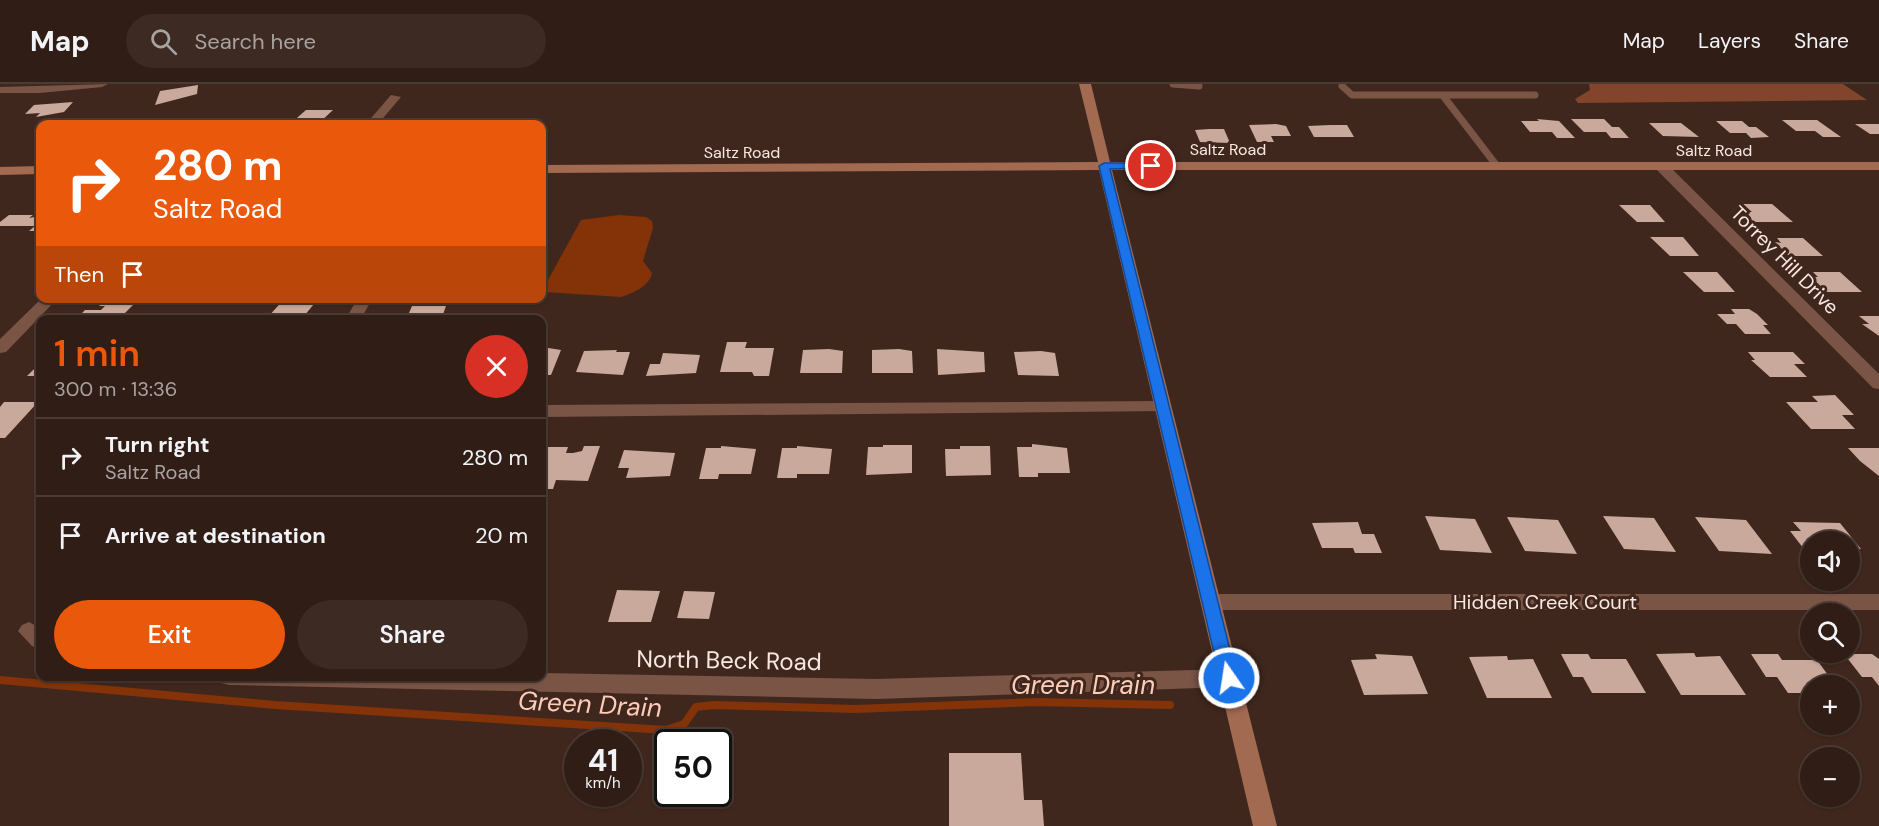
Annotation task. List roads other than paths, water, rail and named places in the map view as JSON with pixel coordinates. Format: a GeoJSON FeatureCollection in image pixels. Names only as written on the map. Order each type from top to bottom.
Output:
{"type":"FeatureCollection","features":[{"type":"Feature","properties":{"kind":"street"},"geometry":{"type":"LineString","coordinates":[[0,90],[102,84]]}},
{"type":"Feature","properties":{"kind":"street"},"geometry":{"type":"LineString","coordinates":[[1085,84],[1265,826]]}},
{"type":"Feature","properties":{"kind":"street"},"geometry":{"type":"LineString","coordinates":[[376,120],[396,97]]}},
{"type":"Feature","properties":{"kind":"street","name":"Torrey Hill Drive"},"geometry":{"type":"LineString","coordinates":[[1661,166],[1871,369],[1879,384]]}},
{"type":"Feature","properties":{"kind":"street","name":"Saltz Road"},"geometry":{"type":"LineString","coordinates":[[546,169],[1879,166]]}},
{"type":"Feature","properties":{"kind":"street"},"geometry":{"type":"LineString","coordinates":[[0,171],[36,170]]}},
{"type":"Feature","properties":{"kind":"street"},"geometry":{"type":"LineString","coordinates":[[0,348],[46,303]]}},
{"type":"Feature","properties":{"kind":"street"},"geometry":{"type":"LineString","coordinates":[[546,411],[1162,407]]}},
{"type":"Feature","properties":{"kind":"street","name":"Hidden Creek Court"},"geometry":{"type":"LineString","coordinates":[[1211,602],[1879,602]]}},
{"type":"Feature","properties":{"kind":"street","name":"North Beck Road"},"geometry":{"type":"LineString","coordinates":[[478,681],[876,689],[1229,678]]}},
{"type":"Feature","properties":{"kind":"lane"},"geometry":{"type":"LineString","coordinates":[[1085,84],[1090,84]]}},
{"type":"Feature","properties":{"kind":"lane"},"geometry":{"type":"LineString","coordinates":[[1173,84],[1199,86]]}},
{"type":"Feature","properties":{"kind":"lane"},"geometry":{"type":"LineString","coordinates":[[1342,86],[1352,95],[1444,97],[1468,93],[1535,95]]}},
{"type":"Feature","properties":{"kind":"lane"},"geometry":{"type":"LineString","coordinates":[[1444,97],[1497,166]]}},
{"type":"Feature","properties":{"kind":"waterway","name":"Green Drain"},"geometry":{"type":"LineString","coordinates":[[0,680],[275,705],[666,730],[684,724],[696,707],[714,705],[855,709],[1036,702],[1170,705]]}}]}
